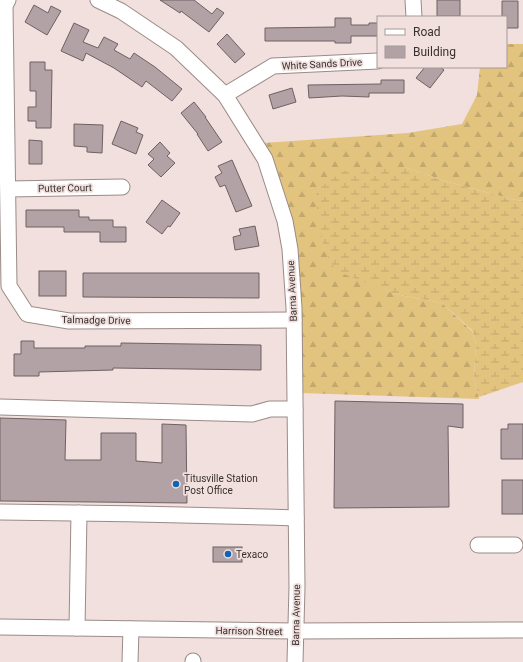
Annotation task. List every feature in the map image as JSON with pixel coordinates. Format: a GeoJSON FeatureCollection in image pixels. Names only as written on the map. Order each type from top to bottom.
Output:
{"type":"FeatureCollection","features":[{"type":"Feature","properties":{"kind":"street","name":"Talmadge Drive"},"geometry":{"type":"LineString","coordinates":[[8,0],[5,6],[9,286],[27,314],[69,321],[294,320]]}},
{"type":"Feature","properties":{"kind":"street","name":"Barna Avenue"},"geometry":{"type":"LineString","coordinates":[[98,0],[124,5],[176,48],[225,95],[264,159],[286,221],[290,249],[294,308],[296,518],[295,662]]}},
{"type":"Feature","properties":{"kind":"street"},"geometry":{"type":"LineString","coordinates":[[413,0],[414,16]]}},
{"type":"Feature","properties":{"kind":"street","name":"White Sands Drive"},"geometry":{"type":"LineString","coordinates":[[225,95],[273,66],[377,61]]}},
{"type":"Feature","properties":{"kind":"street","name":"Putter Court"},"geometry":{"type":"LineString","coordinates":[[8,189],[122,188]]}},
{"type":"Feature","properties":{"kind":"street"},"geometry":{"type":"LineString","coordinates":[[0,407],[252,414],[270,409],[295,409]]}},
{"type":"Feature","properties":{"kind":"street"},"geometry":{"type":"LineString","coordinates":[[0,512],[207,514],[296,518]]}},
{"type":"Feature","properties":{"kind":"street"},"geometry":{"type":"LineString","coordinates":[[77,628],[79,513]]}},
{"type":"Feature","properties":{"kind":"street"},"geometry":{"type":"LineString","coordinates":[[478,545],[514,545]]}},
{"type":"Feature","properties":{"kind":"street","name":"Harrison Street"},"geometry":{"type":"LineString","coordinates":[[0,627],[295,632],[523,630]]}},
{"type":"Feature","properties":{"kind":"street"},"geometry":{"type":"LineString","coordinates":[[130,662],[131,629]]}},
{"type":"Feature","properties":{"kind":"green space"},"geometry":{"type":"Polygon","coordinates":[[[507,44],[523,44],[523,201],[445,181],[404,167],[325,185],[318,189],[324,251],[379,287],[395,294],[442,303],[472,331],[476,344],[474,378],[479,399],[300,393],[299,321],[263,143],[408,133],[462,124],[477,95],[480,68],[507,68],[507,44]]]}},
{"type":"Feature","properties":{"kind":"green space"},"geometry":{"type":"Polygon","coordinates":[[[384,167],[404,167],[445,181],[523,201],[523,382],[479,397],[479,399],[474,378],[476,344],[472,330],[442,303],[395,294],[336,271],[324,251],[315,198],[318,189],[343,171],[384,167]]]}},
{"type":"Feature","properties":{"kind":"building"},"geometry":{"type":"Polygon","coordinates":[[[160,0],[194,0],[212,14],[217,8],[224,13],[209,32],[181,11],[180,13],[160,0]]]}},
{"type":"Feature","properties":{"kind":"building"},"geometry":{"type":"Polygon","coordinates":[[[437,0],[460,0],[460,16],[437,16],[437,0]]]}},
{"type":"Feature","properties":{"kind":"building"},"geometry":{"type":"Polygon","coordinates":[[[502,1],[518,1],[518,28],[507,28],[507,16],[502,16],[502,1]]]}},
{"type":"Feature","properties":{"kind":"building"},"geometry":{"type":"Polygon","coordinates":[[[34,5],[48,13],[51,6],[61,11],[47,35],[25,22],[34,5]]]}},
{"type":"Feature","properties":{"kind":"building"},"geometry":{"type":"Polygon","coordinates":[[[335,18],[351,18],[351,25],[369,25],[369,23],[377,23],[377,36],[351,36],[351,43],[335,43],[335,41],[265,41],[265,28],[335,27],[335,18]]]}},
{"type":"Feature","properties":{"kind":"building"},"geometry":{"type":"Polygon","coordinates":[[[74,23],[89,30],[83,42],[98,48],[104,37],[118,44],[114,50],[130,59],[134,53],[155,67],[182,89],[172,101],[146,81],[142,87],[114,68],[86,53],[83,61],[61,51],[74,23]]]}},
{"type":"Feature","properties":{"kind":"building"},"geometry":{"type":"Polygon","coordinates":[[[227,34],[245,54],[235,63],[217,44],[227,34]]]}},
{"type":"Feature","properties":{"kind":"building"},"geometry":{"type":"Polygon","coordinates":[[[30,62],[45,62],[45,70],[52,70],[51,128],[36,128],[36,121],[28,121],[28,107],[36,107],[36,91],[30,91],[30,62]]]}},
{"type":"Feature","properties":{"kind":"building"},"geometry":{"type":"Polygon","coordinates":[[[424,68],[441,68],[444,70],[430,88],[416,78],[424,68]]]}},
{"type":"Feature","properties":{"kind":"building"},"geometry":{"type":"Polygon","coordinates":[[[381,80],[404,80],[404,93],[369,93],[369,97],[342,96],[309,98],[308,85],[381,84],[381,80]]]}},
{"type":"Feature","properties":{"kind":"building"},"geometry":{"type":"Polygon","coordinates":[[[292,88],[296,102],[273,109],[269,95],[292,88]]]}},
{"type":"Feature","properties":{"kind":"building"},"geometry":{"type":"Polygon","coordinates":[[[194,102],[206,117],[222,142],[208,151],[198,134],[181,113],[194,102]]]}},
{"type":"Feature","properties":{"kind":"building"},"geometry":{"type":"Polygon","coordinates":[[[121,121],[138,128],[136,132],[143,135],[136,154],[112,144],[121,121]]]}},
{"type":"Feature","properties":{"kind":"building"},"geometry":{"type":"Polygon","coordinates":[[[74,124],[103,125],[102,153],[87,152],[87,147],[74,146],[74,124]]]}},
{"type":"Feature","properties":{"kind":"building"},"geometry":{"type":"Polygon","coordinates":[[[29,140],[42,141],[42,164],[29,164],[29,140]]]}},
{"type":"Feature","properties":{"kind":"building"},"geometry":{"type":"Polygon","coordinates":[[[160,142],[170,153],[167,156],[175,163],[161,177],[148,165],[154,159],[148,154],[160,142]]]}},
{"type":"Feature","properties":{"kind":"building"},"geometry":{"type":"Polygon","coordinates":[[[232,160],[252,206],[236,212],[225,185],[220,187],[215,177],[222,173],[218,166],[232,160]]]}},
{"type":"Feature","properties":{"kind":"building"},"geometry":{"type":"Polygon","coordinates":[[[162,200],[180,213],[170,227],[168,226],[162,234],[146,222],[162,200]]]}},
{"type":"Feature","properties":{"kind":"building"},"geometry":{"type":"Polygon","coordinates":[[[26,210],[79,210],[79,217],[89,217],[89,220],[113,220],[113,227],[126,227],[126,242],[100,242],[100,232],[64,232],[64,227],[26,227],[26,210]]]}},
{"type":"Feature","properties":{"kind":"building"},"geometry":{"type":"Polygon","coordinates":[[[255,226],[259,246],[235,250],[233,237],[241,235],[239,229],[255,226]]]}},
{"type":"Feature","properties":{"kind":"building"},"geometry":{"type":"Polygon","coordinates":[[[39,271],[66,271],[66,296],[39,296],[39,271]]]}},
{"type":"Feature","properties":{"kind":"building"},"geometry":{"type":"Polygon","coordinates":[[[83,273],[259,273],[259,298],[83,297],[83,273]]]}},
{"type":"Feature","properties":{"kind":"building"},"geometry":{"type":"Polygon","coordinates":[[[21,341],[34,341],[34,348],[121,346],[121,343],[261,345],[261,370],[113,368],[113,370],[39,372],[39,376],[14,376],[14,354],[21,354],[21,341]]]}},
{"type":"Feature","properties":{"kind":"building"},"geometry":{"type":"Polygon","coordinates":[[[335,401],[463,404],[463,428],[448,426],[449,507],[334,508],[335,401]]]}},
{"type":"Feature","properties":{"kind":"building"},"geometry":{"type":"Polygon","coordinates":[[[0,418],[66,420],[65,460],[101,460],[101,433],[136,433],[136,461],[162,463],[162,424],[186,425],[187,503],[0,501],[0,418]]]}},
{"type":"Feature","properties":{"kind":"building"},"geometry":{"type":"Polygon","coordinates":[[[508,424],[523,424],[523,459],[501,459],[501,429],[508,429],[508,424]]]}},
{"type":"Feature","properties":{"kind":"building"},"geometry":{"type":"Polygon","coordinates":[[[502,480],[523,480],[523,514],[502,514],[502,480]]]}},
{"type":"Feature","properties":{"kind":"building","name":"Texaco"},"geometry":{"type":"Polygon","coordinates":[[[213,547],[242,547],[242,562],[213,562],[213,547]]]}},
{"type":"Feature","properties":{"kind":"place","name":"Titusville Station Post Office"},"geometry":{"type":"Point","coordinates":[176,484]}},
{"type":"Feature","properties":{"kind":"place","name":"Texaco"},"geometry":{"type":"Point","coordinates":[228,554]}}]}
